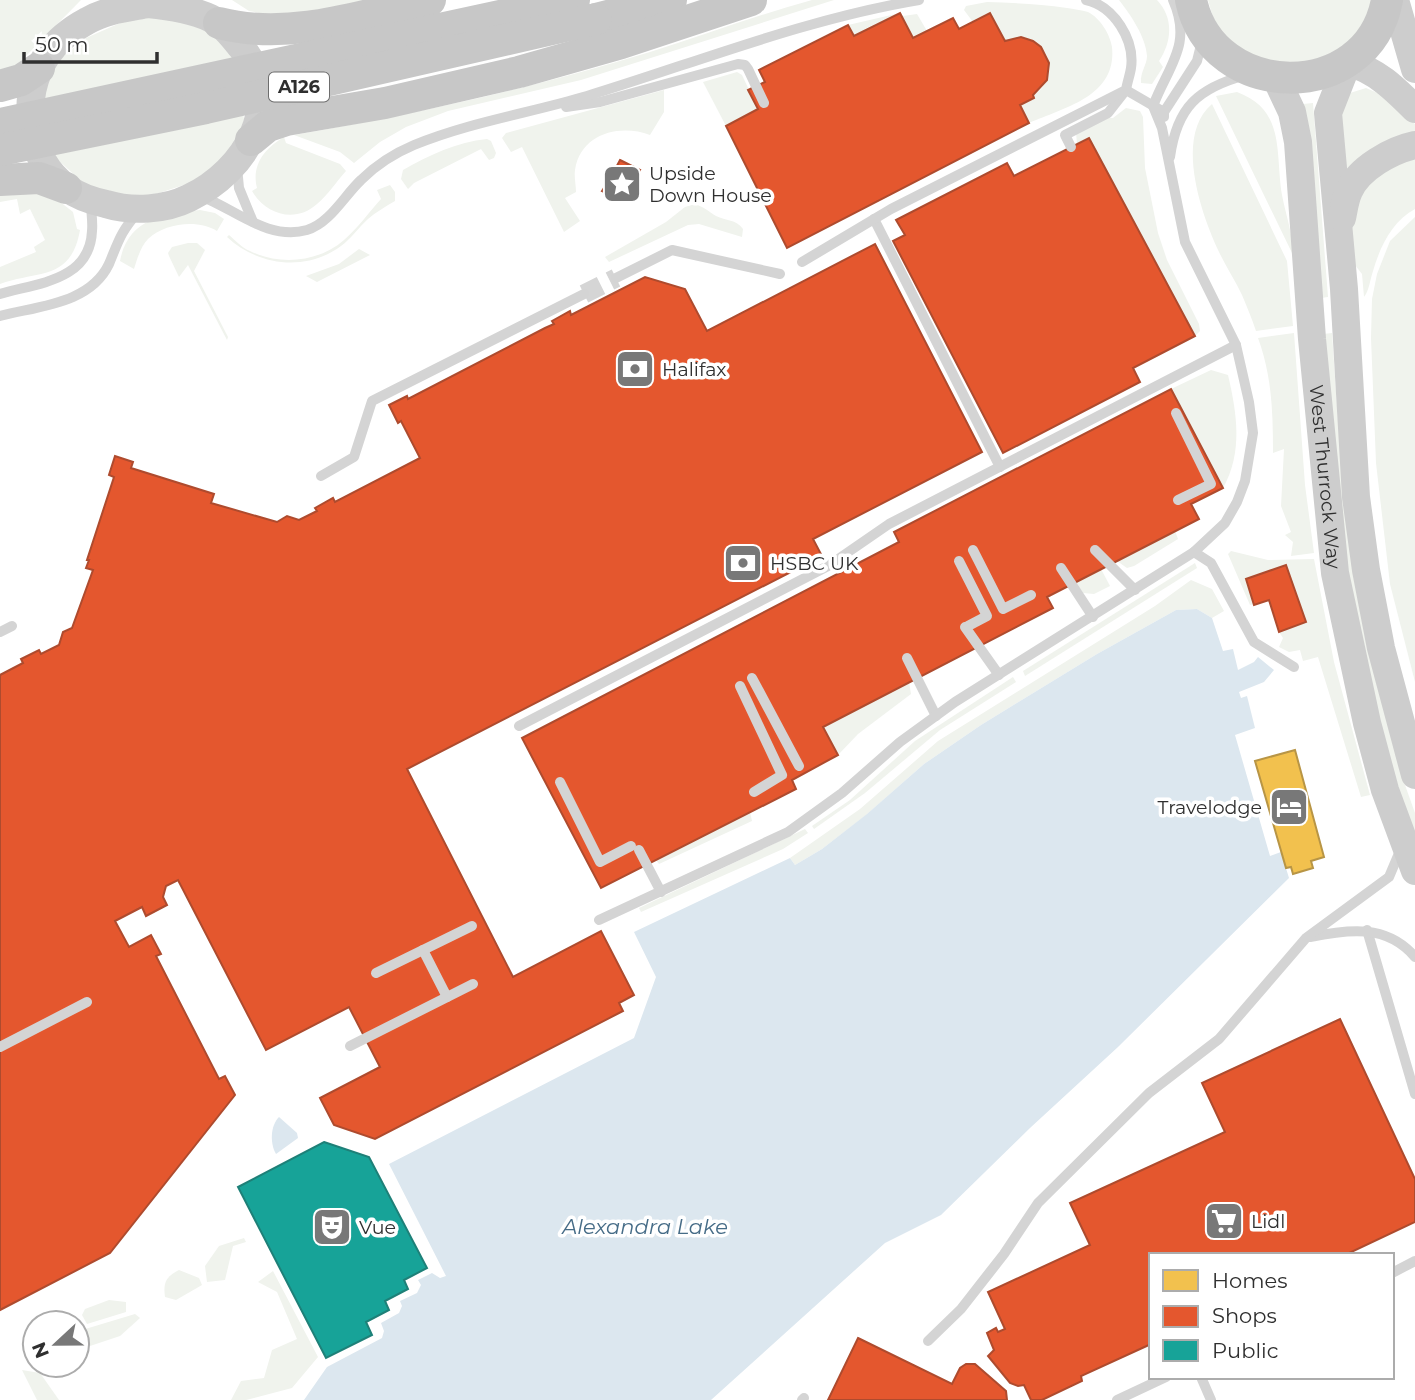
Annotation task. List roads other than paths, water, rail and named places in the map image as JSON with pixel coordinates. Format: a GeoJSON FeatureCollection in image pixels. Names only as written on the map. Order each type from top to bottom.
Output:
{"type":"FeatureCollection","features":[{"type":"Feature","properties":{"kind":"main road"},"geometry":{"type":"LineString","coordinates":[[78,194],[50,173],[37,150],[30,125],[30,103],[40,68],[48,53],[76,28],[104,12],[124,4],[148,4],[188,10],[219,23],[244,29],[301,27],[346,20],[430,0]]}},
{"type":"Feature","properties":{"kind":"main road","name":"A126"},"geometry":{"type":"LineString","coordinates":[[0,124],[585,10],[671,0]]}},
{"type":"Feature","properties":{"kind":"main road","name":"A126"},"geometry":{"type":"LineString","coordinates":[[244,151],[268,126],[286,120],[385,103],[519,72],[621,43],[751,0]]}},
{"type":"Feature","properties":{"kind":"main road"},"geometry":{"type":"LineString","coordinates":[[1189,8],[1214,45],[1228,57],[1266,75],[1304,78],[1348,62],[1373,36],[1387,0]]}},
{"type":"Feature","properties":{"kind":"main road"},"geometry":{"type":"LineString","coordinates":[[1395,0],[1415,69]]}},
{"type":"Feature","properties":{"kind":"main road","name":"A126"},"geometry":{"type":"LineString","coordinates":[[0,150],[206,108],[585,10]]}},
{"type":"Feature","properties":{"kind":"main road"},"geometry":{"type":"LineString","coordinates":[[0,180],[38,178],[119,208],[140,209],[175,203],[196,194],[219,179],[244,151],[261,105],[260,84],[252,62],[219,23]]}},
{"type":"Feature","properties":{"kind":"main road"},"geometry":{"type":"LineString","coordinates":[[1348,62],[1367,68],[1387,81],[1415,108]]}},
{"type":"Feature","properties":{"kind":"main road","name":"West Thurrock Way"},"geometry":{"type":"LineString","coordinates":[[1348,62],[1328,113],[1339,227],[1356,498],[1381,648],[1415,775]]}},
{"type":"Feature","properties":{"kind":"main road"},"geometry":{"type":"LineString","coordinates":[[0,86],[21,80],[40,68]]}},
{"type":"Feature","properties":{"kind":"main road","name":"West Thurrock Way"},"geometry":{"type":"LineString","coordinates":[[1266,75],[1292,112],[1298,142],[1314,366],[1335,573],[1367,723],[1385,790],[1415,871]]}},
{"type":"Feature","properties":{"kind":"main road"},"geometry":{"type":"LineString","coordinates":[[1339,227],[1349,190],[1360,176],[1400,149],[1415,145]]}},
{"type":"Feature","properties":{"kind":"lane"},"geometry":{"type":"LineString","coordinates":[[196,194],[275,231],[309,230],[328,217],[361,180],[379,166],[410,147],[447,132],[586,96],[804,25],[869,8],[919,0]]}},
{"type":"Feature","properties":{"kind":"lane"},"geometry":{"type":"LineString","coordinates":[[1071,147],[1065,135],[1108,113],[1126,90],[1132,67],[1130,45],[1123,30],[1111,14],[1086,0]]}},
{"type":"Feature","properties":{"kind":"lane"},"geometry":{"type":"LineString","coordinates":[[599,920],[796,827],[936,716],[1194,552],[1225,523],[1237,502],[1248,469],[1252,433],[1251,412],[1236,345],[1185,242],[1162,128],[1153,106],[1181,46],[1182,24],[1189,8]]}},
{"type":"Feature","properties":{"kind":"lane"},"geometry":{"type":"LineString","coordinates":[[1162,128],[1164,112],[1197,61],[1189,8]]}},
{"type":"Feature","properties":{"kind":"lane"},"geometry":{"type":"LineString","coordinates":[[527,112],[600,102],[738,64],[745,65],[748,69],[764,103]]}},
{"type":"Feature","properties":{"kind":"lane"},"geometry":{"type":"LineString","coordinates":[[1169,168],[1173,138],[1187,107],[1207,89],[1224,81],[1266,75]]}},
{"type":"Feature","properties":{"kind":"lane"},"geometry":{"type":"LineString","coordinates":[[1126,90],[1164,112]]}},
{"type":"Feature","properties":{"kind":"lane"},"geometry":{"type":"LineString","coordinates":[[802,262],[874,219],[1126,90]]}},
{"type":"Feature","properties":{"kind":"lane"},"geometry":{"type":"LineString","coordinates":[[244,151],[239,188],[253,222]]}},
{"type":"Feature","properties":{"kind":"lane"},"geometry":{"type":"LineString","coordinates":[[0,294],[57,279],[77,268],[90,244],[92,231],[78,194]]}},
{"type":"Feature","properties":{"kind":"lane"},"geometry":{"type":"LineString","coordinates":[[0,316],[67,300],[85,291],[108,265],[122,231],[140,209]]}},
{"type":"Feature","properties":{"kind":"lane"},"geometry":{"type":"LineString","coordinates":[[874,219],[1000,467]]}},
{"type":"Feature","properties":{"kind":"lane"},"geometry":{"type":"LineString","coordinates":[[616,278],[672,250],[780,274]]}},
{"type":"Feature","properties":{"kind":"lane"},"geometry":{"type":"LineString","coordinates":[[321,476],[354,457],[372,401],[584,294]]}},
{"type":"Feature","properties":{"kind":"lane"},"geometry":{"type":"LineString","coordinates":[[519,726],[828,566],[889,524],[1236,345]]}},
{"type":"Feature","properties":{"kind":"lane"},"geometry":{"type":"LineString","coordinates":[[1175,413],[1211,484],[1178,500]]}},
{"type":"Feature","properties":{"kind":"lane"},"geometry":{"type":"LineString","coordinates":[[973,550],[1003,609],[1031,595]]}},
{"type":"Feature","properties":{"kind":"lane"},"geometry":{"type":"LineString","coordinates":[[1095,550],[1135,590]]}},
{"type":"Feature","properties":{"kind":"lane"},"geometry":{"type":"LineString","coordinates":[[1194,552],[1210,563],[1254,642],[1294,667]]}},
{"type":"Feature","properties":{"kind":"lane"},"geometry":{"type":"LineString","coordinates":[[959,561],[987,616],[966,627],[999,675]]}},
{"type":"Feature","properties":{"kind":"lane"},"geometry":{"type":"LineString","coordinates":[[1061,568],[1093,617]]}},
{"type":"Feature","properties":{"kind":"lane"},"geometry":{"type":"LineString","coordinates":[[0,632],[12,626]]}},
{"type":"Feature","properties":{"kind":"lane"},"geometry":{"type":"LineString","coordinates":[[907,658],[936,716]]}},
{"type":"Feature","properties":{"kind":"lane"},"geometry":{"type":"LineString","coordinates":[[752,678],[799,766]]}},
{"type":"Feature","properties":{"kind":"lane"},"geometry":{"type":"LineString","coordinates":[[740,686],[782,775],[754,792]]}},
{"type":"Feature","properties":{"kind":"lane"},"geometry":{"type":"LineString","coordinates":[[560,782],[600,862],[635,848],[661,892]]}},
{"type":"Feature","properties":{"kind":"lane"},"geometry":{"type":"LineString","coordinates":[[929,1341],[961,1309],[1004,1254],[1038,1203],[1149,1093],[1219,1039],[1306,938],[1389,877],[1403,840]]}},
{"type":"Feature","properties":{"kind":"lane"},"geometry":{"type":"LineString","coordinates":[[376,973],[472,926]]}},
{"type":"Feature","properties":{"kind":"lane"},"geometry":{"type":"LineString","coordinates":[[1306,938],[1338,931],[1367,930],[1386,935],[1405,946],[1415,957]]}},
{"type":"Feature","properties":{"kind":"lane"},"geometry":{"type":"LineString","coordinates":[[1367,930],[1415,1094]]}},
{"type":"Feature","properties":{"kind":"lane"},"geometry":{"type":"LineString","coordinates":[[423,950],[447,997]]}},
{"type":"Feature","properties":{"kind":"lane"},"geometry":{"type":"LineString","coordinates":[[350,1046],[473,984]]}},
{"type":"Feature","properties":{"kind":"lane"},"geometry":{"type":"LineString","coordinates":[[0,1047],[87,1002]]}},
{"type":"Feature","properties":{"kind":"lane"},"geometry":{"type":"LineString","coordinates":[[1394,1272],[1415,1261]]}},
{"type":"Feature","properties":{"kind":"lane"},"geometry":{"type":"LineString","coordinates":[[1117,1400],[1162,1379]]}},
{"type":"Feature","properties":{"kind":"lane"},"geometry":{"type":"LineString","coordinates":[[1202,1379],[1211,1400]]}},
{"type":"Feature","properties":{"kind":"water","name":"Alexandra Lake"},"geometry":{"type":"Polygon","coordinates":[[[1197,609],[1212,618],[1223,651],[1233,649],[1238,670],[1258,657],[1274,670],[1264,682],[1239,692],[1241,698],[1247,696],[1255,728],[1235,735],[1270,856],[1281,852],[1289,878],[1118,1047],[941,1215],[885,1243],[711,1400],[304,1400],[327,1367],[382,1338],[384,1331],[381,1323],[399,1313],[402,1306],[400,1301],[417,1293],[421,1285],[418,1280],[432,1273],[440,1278],[446,1276],[389,1164],[634,1038],[656,977],[634,932],[790,858],[795,865],[822,849],[924,764],[981,725],[1097,654],[1176,610],[1197,609]]]}},
{"type":"Feature","properties":{"kind":"water"},"geometry":{"type":"Polygon","coordinates":[[[279,1117],[297,1133],[298,1138],[276,1154],[272,1135],[279,1117]]]}},
{"type":"Feature","properties":{"kind":"tunnel"},"geometry":{"type":"LineString","coordinates":[[584,294],[616,278]]}},
{"type":"Feature","properties":{"kind":"place","name":"Upside Down House"},"geometry":{"type":"Point","coordinates":[622,184]}},
{"type":"Feature","properties":{"kind":"place","name":"Halifax"},"geometry":{"type":"Point","coordinates":[635,369]}},
{"type":"Feature","properties":{"kind":"place","name":"HSBC UK"},"geometry":{"type":"Point","coordinates":[743,563]}},
{"type":"Feature","properties":{"kind":"place","name":"Travelodge"},"geometry":{"type":"Point","coordinates":[1289,807]}},
{"type":"Feature","properties":{"kind":"place","name":"Lidl"},"geometry":{"type":"Point","coordinates":[1224,1221]}},
{"type":"Feature","properties":{"kind":"place","name":"Vue"},"geometry":{"type":"Point","coordinates":[332,1227]}}]}
